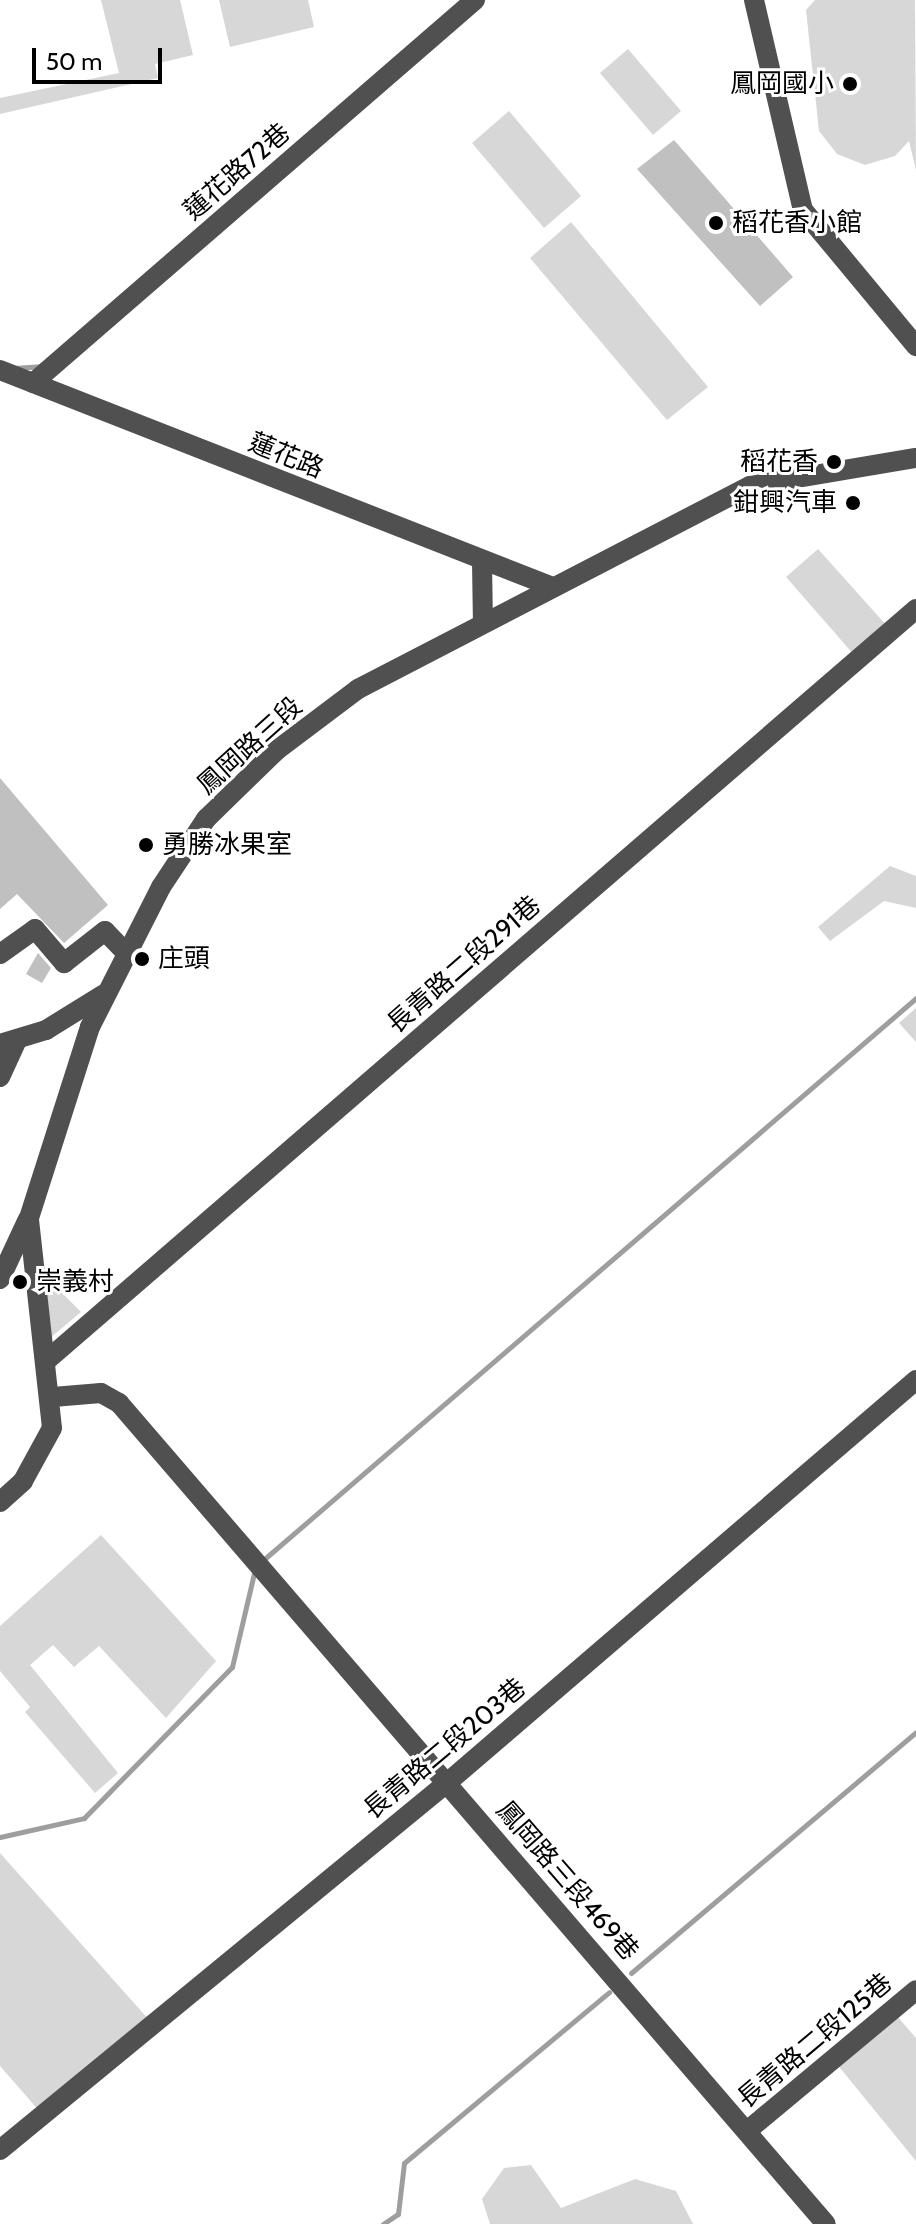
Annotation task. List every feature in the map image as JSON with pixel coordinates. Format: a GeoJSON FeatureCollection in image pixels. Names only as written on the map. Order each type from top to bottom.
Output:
{"type":"FeatureCollection","features":[{"type":"Feature","properties":{"kind":"street","name":"蓮花路72巷"},"geometry":{"type":"LineString","coordinates":[[33,383],[475,0]]}},
{"type":"Feature","properties":{"kind":"street"},"geometry":{"type":"LineString","coordinates":[[754,0],[803,210],[916,346]]}},
{"type":"Feature","properties":{"kind":"street","name":"蓮花路"},"geometry":{"type":"LineString","coordinates":[[0,370],[482,562],[553,587]]}},
{"type":"Feature","properties":{"kind":"street","name":"鳳岡路三段"},"geometry":{"type":"LineString","coordinates":[[0,1502],[42,1453],[53,1397],[29,1218],[105,994],[206,819],[277,750],[358,689],[553,587],[769,479],[916,458]]}},
{"type":"Feature","properties":{"kind":"street"},"geometry":{"type":"LineString","coordinates":[[482,562],[483,623]]}},
{"type":"Feature","properties":{"kind":"street","name":"長青路二段291巷"},"geometry":{"type":"LineString","coordinates":[[46,1361],[916,609]]}},
{"type":"Feature","properties":{"kind":"street"},"geometry":{"type":"LineString","coordinates":[[0,954],[35,929],[64,963],[105,931],[126,953]]}},
{"type":"Feature","properties":{"kind":"street"},"geometry":{"type":"LineString","coordinates":[[0,1077],[8,1042],[105,994]]}},
{"type":"Feature","properties":{"kind":"street"},"geometry":{"type":"LineString","coordinates":[[0,1279],[29,1218]]}},
{"type":"Feature","properties":{"kind":"street","name":"長青路二段203巷"},"geometry":{"type":"LineString","coordinates":[[0,2150],[448,1782],[916,1380]]}},
{"type":"Feature","properties":{"kind":"street","name":"鳳岡路三段469巷"},"geometry":{"type":"LineString","coordinates":[[53,1397],[101,1393],[119,1403],[826,2224]]}},
{"type":"Feature","properties":{"kind":"street","name":"長青路二段125巷"},"geometry":{"type":"LineString","coordinates":[[747,2131],[916,1990]]}},
{"type":"Feature","properties":{"kind":"shaded area"},"geometry":{"type":"Polygon","coordinates":[[[101,0],[180,0],[193,55],[155,64],[158,78],[0,114],[0,98],[119,73],[101,0]]]}},
{"type":"Feature","properties":{"kind":"shaded area"},"geometry":{"type":"Polygon","coordinates":[[[219,0],[308,0],[314,27],[230,47],[219,0]]]}},
{"type":"Feature","properties":{"kind":"shaded area","name":"鳳岡國小"},"geometry":{"type":"Polygon","coordinates":[[[815,0],[915,0],[916,170],[909,141],[895,156],[865,165],[837,154],[819,131],[806,10],[815,0]]]}},
{"type":"Feature","properties":{"kind":"shaded area"},"geometry":{"type":"Polygon","coordinates":[[[628,49],[681,111],[653,135],[600,73],[628,49]]]}},
{"type":"Feature","properties":{"kind":"shaded area"},"geometry":{"type":"Polygon","coordinates":[[[509,111],[581,196],[544,228],[472,143],[509,111]]]}},
{"type":"Feature","properties":{"kind":"shaded area"},"geometry":{"type":"Polygon","coordinates":[[[571,222],[708,387],[667,420],[530,258],[571,222]]]}},
{"type":"Feature","properties":{"kind":"shaded area"},"geometry":{"type":"Polygon","coordinates":[[[818,549],[888,627],[855,656],[786,577],[818,549]]]}},
{"type":"Feature","properties":{"kind":"shaded area"},"geometry":{"type":"Polygon","coordinates":[[[890,866],[916,876],[916,908],[884,901],[830,941],[818,927],[890,866]]]}},
{"type":"Feature","properties":{"kind":"shaded area"},"geometry":{"type":"Polygon","coordinates":[[[916,1008],[916,1042],[899,1023],[916,1008]]]}},
{"type":"Feature","properties":{"kind":"shaded area"},"geometry":{"type":"Polygon","coordinates":[[[38,1269],[81,1312],[49,1339],[38,1269]]]}},
{"type":"Feature","properties":{"kind":"shaded area"},"geometry":{"type":"Polygon","coordinates":[[[101,1535],[216,1661],[166,1718],[99,1646],[74,1667],[53,1645],[30,1665],[118,1773],[95,1793],[25,1712],[30,1707],[0,1671],[0,1626],[101,1535]]]}},
{"type":"Feature","properties":{"kind":"shaded area"},"geometry":{"type":"Polygon","coordinates":[[[0,1853],[151,2022],[42,2114],[0,2066],[0,1853]]]}},
{"type":"Feature","properties":{"kind":"shaded area"},"geometry":{"type":"Polygon","coordinates":[[[897,2016],[916,2038],[916,2161],[836,2063],[897,2016]]]}},
{"type":"Feature","properties":{"kind":"shaded area"},"geometry":{"type":"Polygon","coordinates":[[[531,2165],[561,2208],[635,2179],[676,2191],[693,2224],[490,2224],[482,2199],[504,2168],[531,2165]]]}},
{"type":"Feature","properties":{"kind":"building","name":"稻花香小館"},"geometry":{"type":"Polygon","coordinates":[[[674,140],[793,277],[760,306],[637,169],[674,140]]]}},
{"type":"Feature","properties":{"kind":"building"},"geometry":{"type":"Polygon","coordinates":[[[0,778],[108,905],[64,943],[17,894],[0,909],[0,778]]]}},
{"type":"Feature","properties":{"kind":"building"},"geometry":{"type":"Polygon","coordinates":[[[38,953],[51,968],[42,983],[26,974],[38,953]]]}},
{"type":"Feature","properties":{"kind":"waterway"},"geometry":{"type":"LineString","coordinates":[[14,368],[40,366]]}},
{"type":"Feature","properties":{"kind":"waterway"},"geometry":{"type":"LineString","coordinates":[[262,1561],[916,998]]}},
{"type":"Feature","properties":{"kind":"waterway"},"geometry":{"type":"LineString","coordinates":[[0,1837],[84,1818],[232,1667],[255,1569]]}},
{"type":"Feature","properties":{"kind":"waterway"},"geometry":{"type":"LineString","coordinates":[[631,1973],[916,1732]]}},
{"type":"Feature","properties":{"kind":"waterway"},"geometry":{"type":"LineString","coordinates":[[383,2224],[398,2214],[404,2163],[609,1992]]}},
{"type":"Feature","properties":{"kind":"place","name":"鳳岡國小"},"geometry":{"type":"Point","coordinates":[850,84]}},
{"type":"Feature","properties":{"kind":"place","name":"稻花香小館"},"geometry":{"type":"Point","coordinates":[716,223]}},
{"type":"Feature","properties":{"kind":"place","name":"稻花香"},"geometry":{"type":"Point","coordinates":[834,462]}},
{"type":"Feature","properties":{"kind":"place","name":"鉗興汽車"},"geometry":{"type":"Point","coordinates":[853,503]}},
{"type":"Feature","properties":{"kind":"place","name":"勇勝冰果室"},"geometry":{"type":"Point","coordinates":[146,845]}},
{"type":"Feature","properties":{"kind":"place","name":"庄頭"},"geometry":{"type":"Point","coordinates":[142,959]}},
{"type":"Feature","properties":{"kind":"place","name":"崇義村"},"geometry":{"type":"Point","coordinates":[20,1282]}}]}
